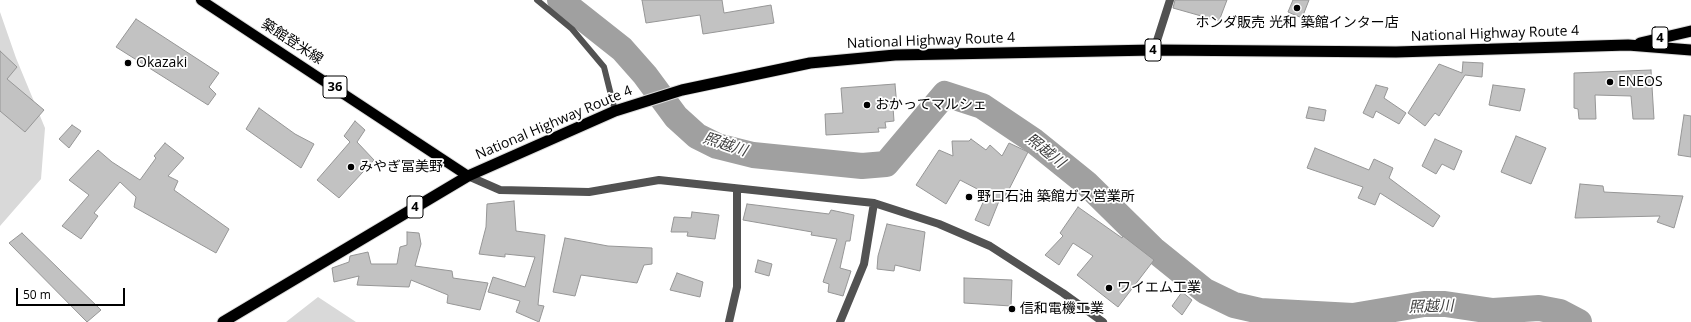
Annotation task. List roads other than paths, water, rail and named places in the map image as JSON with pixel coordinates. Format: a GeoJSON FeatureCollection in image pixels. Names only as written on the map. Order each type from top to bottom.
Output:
{"type":"FeatureCollection","features":[{"type":"Feature","properties":{"kind":"highway","name":"National Highway Route 4"},"geometry":{"type":"LineString","coordinates":[[1628,45],[1691,31]]}},
{"type":"Feature","properties":{"kind":"highway","name":"National Highway Route 4"},"geometry":{"type":"LineString","coordinates":[[224,322],[468,176],[620,109],[682,90],[810,63],[895,55],[1154,50],[1396,52],[1628,45],[1691,50]]}},
{"type":"Feature","properties":{"kind":"main road","name":"築館登米線"},"geometry":{"type":"LineString","coordinates":[[201,0],[468,176]]}},
{"type":"Feature","properties":{"kind":"street"},"geometry":{"type":"LineString","coordinates":[[1154,50],[1170,0]]}},
{"type":"Feature","properties":{"kind":"street"},"geometry":{"type":"LineString","coordinates":[[468,176],[500,190],[589,192],[659,180],[874,204],[940,224],[990,246],[1064,293],[1103,322]]}},
{"type":"Feature","properties":{"kind":"street"},"geometry":{"type":"LineString","coordinates":[[729,322],[737,287],[737,189]]}},
{"type":"Feature","properties":{"kind":"street"},"geometry":{"type":"LineString","coordinates":[[840,322],[864,264],[874,204]]}},
{"type":"Feature","properties":{"kind":"lane"},"geometry":{"type":"LineString","coordinates":[[537,0],[572,29],[604,67],[620,109]]}},
{"type":"Feature","properties":{"kind":"waterway","name":"照越川"},"geometry":{"type":"LineString","coordinates":[[560,0],[622,49],[645,75],[676,117],[697,136],[717,146],[753,155],[862,166],[886,164],[945,94],[982,106],[1034,141],[1086,183],[1153,249],[1205,291],[1234,305],[1260,311],[1353,316],[1424,304],[1445,304],[1493,311],[1539,308],[1560,312],[1579,322]]}},
{"type":"Feature","properties":{"kind":"place","name":"ホンダ販売 光和 築館インター店"},"geometry":{"type":"Point","coordinates":[1297,8]}},
{"type":"Feature","properties":{"kind":"place","name":"Okazaki"},"geometry":{"type":"Point","coordinates":[128,63]}},
{"type":"Feature","properties":{"kind":"place","name":"ENEOS"},"geometry":{"type":"Point","coordinates":[1610,82]}},
{"type":"Feature","properties":{"kind":"place","name":"おかってマルシェ"},"geometry":{"type":"Point","coordinates":[867,105]}},
{"type":"Feature","properties":{"kind":"place","name":"みやぎ冨美野"},"geometry":{"type":"Point","coordinates":[351,167]}},
{"type":"Feature","properties":{"kind":"place","name":"野口石油 築館ガス営業所"},"geometry":{"type":"Point","coordinates":[969,197]}},
{"type":"Feature","properties":{"kind":"place","name":"ワイエム工業"},"geometry":{"type":"Point","coordinates":[1109,288]}},
{"type":"Feature","properties":{"kind":"place","name":"信和電機工業"},"geometry":{"type":"Point","coordinates":[1012,309]}}]}
